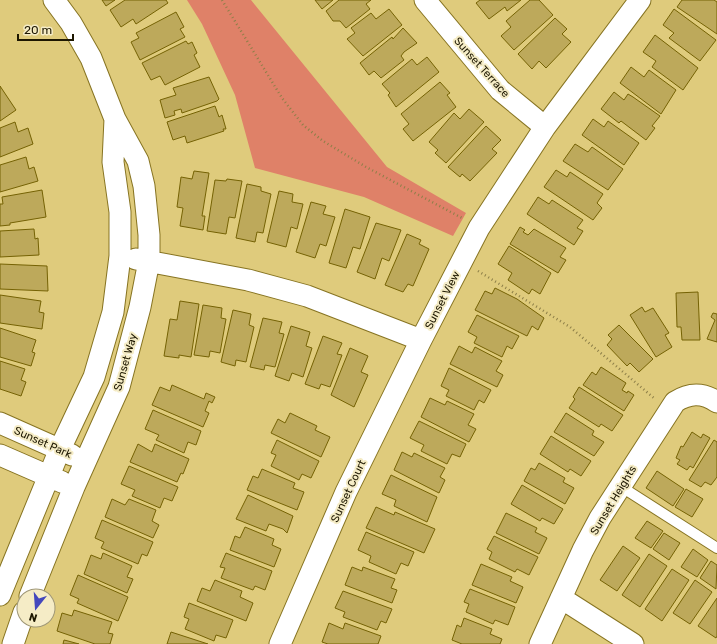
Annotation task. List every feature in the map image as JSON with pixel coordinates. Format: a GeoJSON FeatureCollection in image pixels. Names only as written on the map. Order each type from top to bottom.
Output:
{"type":"FeatureCollection","features":[{"type":"Feature","properties":{"kind":"street","name":"Sunset Way"},"geometry":{"type":"LineString","coordinates":[[33,588],[74,487],[119,387],[140,307],[149,261],[149,235],[144,186],[138,161],[115,119],[91,58],[71,24],[54,0]]}},
{"type":"Feature","properties":{"kind":"street","name":"Sunset Terrace"},"geometry":{"type":"LineString","coordinates":[[425,0],[500,90],[545,127]]}},
{"type":"Feature","properties":{"kind":"street","name":"Sunset View"},"geometry":{"type":"LineString","coordinates":[[120,256],[248,280],[307,296],[421,340],[479,228],[545,127],[640,0]]}},
{"type":"Feature","properties":{"kind":"street","name":"Sunset Way"},"geometry":{"type":"LineString","coordinates":[[0,595],[60,449],[94,377],[114,312],[120,256],[120,212],[113,162],[115,119]]}},
{"type":"Feature","properties":{"kind":"street","name":"Sunset Court"},"geometry":{"type":"LineString","coordinates":[[280,644],[346,492],[421,340]]}},
{"type":"Feature","properties":{"kind":"street","name":"Sunset Heights"},"geometry":{"type":"LineString","coordinates":[[540,644],[583,550],[620,486],[674,402],[685,396],[696,394],[709,397],[717,402]]}},
{"type":"Feature","properties":{"kind":"street","name":"Sunset Park"},"geometry":{"type":"LineString","coordinates":[[0,423],[86,461]]}},
{"type":"Feature","properties":{"kind":"street"},"geometry":{"type":"LineString","coordinates":[[0,455],[74,487]]}},
{"type":"Feature","properties":{"kind":"street"},"geometry":{"type":"LineString","coordinates":[[561,598],[633,644]]}},
{"type":"Feature","properties":{"kind":"street"},"geometry":{"type":"LineString","coordinates":[[14,644],[19,628]]}},
{"type":"Feature","properties":{"kind":"lane"},"geometry":{"type":"LineString","coordinates":[[620,486],[717,548]]}},
{"type":"Feature","properties":{"kind":"path"},"geometry":{"type":"LineString","coordinates":[[222,0],[282,98],[303,124],[323,141],[366,167],[468,221]]}},
{"type":"Feature","properties":{"kind":"path"},"geometry":{"type":"LineString","coordinates":[[474,268],[570,327],[656,401]]}},
{"type":"Feature","properties":{"kind":"shaded area"},"geometry":{"type":"Polygon","coordinates":[[[187,0],[251,0],[387,167],[466,213],[453,236],[364,197],[255,168],[235,95],[202,24],[187,0]]]}},
{"type":"Feature","properties":{"kind":"building"},"geometry":{"type":"Polygon","coordinates":[[[102,0],[115,0],[106,6],[102,0]]]}},
{"type":"Feature","properties":{"kind":"building"},"geometry":{"type":"Polygon","coordinates":[[[125,0],[166,0],[168,3],[136,24],[133,19],[121,27],[110,10],[125,0]]]}},
{"type":"Feature","properties":{"kind":"building"},"geometry":{"type":"Polygon","coordinates":[[[315,0],[333,0],[322,9],[315,0]]]}},
{"type":"Feature","properties":{"kind":"building"},"geometry":{"type":"Polygon","coordinates":[[[339,0],[371,0],[366,4],[370,9],[346,28],[340,21],[333,21],[326,11],[339,0]]]}},
{"type":"Feature","properties":{"kind":"building"},"geometry":{"type":"Polygon","coordinates":[[[480,0],[521,0],[507,11],[505,7],[489,19],[476,3],[480,0]]]}},
{"type":"Feature","properties":{"kind":"building"},"geometry":{"type":"Polygon","coordinates":[[[530,0],[539,0],[553,15],[514,50],[501,36],[511,27],[506,21],[530,0]]]}},
{"type":"Feature","properties":{"kind":"building"},"geometry":{"type":"Polygon","coordinates":[[[682,0],[714,0],[717,2],[717,34],[677,7],[682,0]]]}},
{"type":"Feature","properties":{"kind":"building"},"geometry":{"type":"Polygon","coordinates":[[[389,9],[402,25],[363,56],[347,39],[355,33],[351,28],[371,13],[376,19],[389,9]]]}},
{"type":"Feature","properties":{"kind":"building"},"geometry":{"type":"Polygon","coordinates":[[[674,9],[716,40],[700,61],[669,38],[674,33],[663,25],[674,9]]]}},
{"type":"Feature","properties":{"kind":"building"},"geometry":{"type":"Polygon","coordinates":[[[176,12],[184,27],[180,29],[185,37],[140,60],[131,42],[139,38],[136,33],[176,12]]]}},
{"type":"Feature","properties":{"kind":"building"},"geometry":{"type":"Polygon","coordinates":[[[555,18],[567,29],[562,34],[571,42],[546,68],[539,61],[532,69],[518,54],[555,18]]]}},
{"type":"Feature","properties":{"kind":"building"},"geometry":{"type":"Polygon","coordinates":[[[403,28],[417,43],[404,52],[401,56],[404,60],[381,78],[374,71],[369,75],[360,63],[392,37],[393,39],[403,28]]]}},
{"type":"Feature","properties":{"kind":"building"},"geometry":{"type":"Polygon","coordinates":[[[655,35],[698,68],[683,90],[652,67],[656,61],[643,52],[655,35]]]}},
{"type":"Feature","properties":{"kind":"building"},"geometry":{"type":"Polygon","coordinates":[[[186,41],[188,44],[192,42],[197,53],[194,55],[200,67],[165,85],[160,76],[151,80],[142,63],[186,41]]]}},
{"type":"Feature","properties":{"kind":"building"},"geometry":{"type":"Polygon","coordinates":[[[427,57],[439,72],[396,107],[388,95],[390,93],[382,84],[412,59],[417,65],[427,57]]]}},
{"type":"Feature","properties":{"kind":"building"},"geometry":{"type":"Polygon","coordinates":[[[631,67],[644,77],[649,70],[676,90],[661,114],[620,83],[631,67]]]}},
{"type":"Feature","properties":{"kind":"building"},"geometry":{"type":"Polygon","coordinates":[[[209,77],[219,99],[217,101],[182,113],[181,109],[174,111],[175,115],[165,118],[160,100],[176,95],[173,88],[209,77]]]}},
{"type":"Feature","properties":{"kind":"building"},"geometry":{"type":"Polygon","coordinates":[[[440,82],[450,93],[447,95],[456,107],[413,141],[403,129],[409,124],[401,114],[440,82]]]}},
{"type":"Feature","properties":{"kind":"building"},"geometry":{"type":"Polygon","coordinates":[[[0,86],[16,110],[0,121],[0,86]]]}},
{"type":"Feature","properties":{"kind":"building"},"geometry":{"type":"Polygon","coordinates":[[[614,92],[624,100],[628,94],[660,116],[652,126],[655,128],[646,140],[621,121],[619,123],[601,109],[614,92]]]}},
{"type":"Feature","properties":{"kind":"building"},"geometry":{"type":"Polygon","coordinates":[[[215,106],[219,117],[222,115],[226,129],[223,129],[224,131],[187,143],[185,136],[173,140],[167,122],[215,106]]]}},
{"type":"Feature","properties":{"kind":"building"},"geometry":{"type":"Polygon","coordinates":[[[469,109],[484,122],[446,163],[435,153],[438,150],[429,142],[454,113],[460,119],[469,109]]]}},
{"type":"Feature","properties":{"kind":"building"},"geometry":{"type":"Polygon","coordinates":[[[593,119],[604,127],[608,121],[639,143],[624,165],[582,135],[593,119]]]}},
{"type":"Feature","properties":{"kind":"building"},"geometry":{"type":"Polygon","coordinates":[[[15,122],[18,132],[28,128],[33,144],[0,157],[0,128],[15,122]]]}},
{"type":"Feature","properties":{"kind":"building"},"geometry":{"type":"Polygon","coordinates":[[[486,126],[501,140],[492,149],[497,153],[470,181],[462,174],[460,177],[448,167],[486,126]]]}},
{"type":"Feature","properties":{"kind":"building"},"geometry":{"type":"Polygon","coordinates":[[[575,144],[588,152],[592,147],[623,169],[608,190],[563,161],[575,144]]]}},
{"type":"Feature","properties":{"kind":"building"},"geometry":{"type":"Polygon","coordinates":[[[26,157],[29,169],[34,167],[38,181],[0,192],[0,165],[26,157]]]}},
{"type":"Feature","properties":{"kind":"building"},"geometry":{"type":"Polygon","coordinates":[[[556,170],[567,177],[570,172],[603,194],[597,203],[602,208],[593,220],[544,187],[556,170]]]}},
{"type":"Feature","properties":{"kind":"building"},"geometry":{"type":"Polygon","coordinates":[[[194,171],[209,173],[202,216],[205,216],[203,230],[180,226],[183,208],[177,207],[181,177],[192,179],[194,171]]]}},
{"type":"Feature","properties":{"kind":"building"},"geometry":{"type":"Polygon","coordinates":[[[227,179],[242,181],[235,218],[229,217],[226,234],[207,231],[215,180],[226,181],[227,179]]]}},
{"type":"Feature","properties":{"kind":"building"},"geometry":{"type":"Polygon","coordinates":[[[247,184],[261,187],[261,191],[271,194],[263,233],[257,232],[255,242],[236,238],[247,184]]]}},
{"type":"Feature","properties":{"kind":"building"},"geometry":{"type":"Polygon","coordinates":[[[42,190],[46,217],[0,226],[0,204],[3,204],[2,197],[42,190]]]}},
{"type":"Feature","properties":{"kind":"building"},"geometry":{"type":"Polygon","coordinates":[[[279,191],[293,194],[292,202],[303,204],[297,229],[291,227],[286,247],[267,242],[279,191]]]}},
{"type":"Feature","properties":{"kind":"building"},"geometry":{"type":"Polygon","coordinates":[[[538,197],[549,204],[552,200],[583,220],[577,228],[583,231],[574,245],[527,214],[538,197]]]}},
{"type":"Feature","properties":{"kind":"building"},"geometry":{"type":"Polygon","coordinates":[[[311,202],[326,206],[323,214],[335,217],[326,246],[320,244],[315,258],[296,252],[311,202]]]}},
{"type":"Feature","properties":{"kind":"building"},"geometry":{"type":"Polygon","coordinates":[[[345,209],[370,217],[360,249],[353,247],[346,268],[329,263],[345,209]]]}},
{"type":"Feature","properties":{"kind":"building"},"geometry":{"type":"Polygon","coordinates":[[[376,223],[401,230],[389,261],[382,258],[375,279],[357,272],[376,223]]]}},
{"type":"Feature","properties":{"kind":"building"},"geometry":{"type":"Polygon","coordinates":[[[520,227],[525,230],[523,232],[528,235],[534,229],[566,248],[560,257],[566,260],[558,273],[510,244],[520,227]]]}},
{"type":"Feature","properties":{"kind":"building"},"geometry":{"type":"Polygon","coordinates":[[[34,229],[35,239],[38,238],[39,255],[0,257],[0,231],[34,229]]]}},
{"type":"Feature","properties":{"kind":"building"},"geometry":{"type":"Polygon","coordinates":[[[407,234],[421,240],[419,244],[429,249],[413,286],[408,284],[403,292],[385,285],[407,234]]]}},
{"type":"Feature","properties":{"kind":"building"},"geometry":{"type":"Polygon","coordinates":[[[509,246],[551,273],[540,294],[532,289],[529,294],[508,280],[512,273],[498,264],[509,246]]]}},
{"type":"Feature","properties":{"kind":"building"},"geometry":{"type":"Polygon","coordinates":[[[0,264],[47,266],[48,291],[0,289],[0,264]]]}},
{"type":"Feature","properties":{"kind":"building"},"geometry":{"type":"Polygon","coordinates":[[[495,288],[517,299],[544,318],[538,330],[532,326],[527,336],[475,310],[485,291],[492,294],[495,288]]]}},
{"type":"Feature","properties":{"kind":"building"},"geometry":{"type":"Polygon","coordinates":[[[698,292],[700,340],[682,340],[681,327],[677,327],[676,293],[698,292]]]}},
{"type":"Feature","properties":{"kind":"building"},"geometry":{"type":"Polygon","coordinates":[[[0,295],[41,301],[39,312],[44,313],[42,329],[0,323],[0,295]]]}},
{"type":"Feature","properties":{"kind":"building"},"geometry":{"type":"Polygon","coordinates":[[[180,301],[199,304],[191,357],[179,355],[179,358],[164,356],[170,319],[177,320],[180,301]]]}},
{"type":"Feature","properties":{"kind":"building"},"geometry":{"type":"Polygon","coordinates":[[[203,305],[222,308],[221,318],[226,319],[220,353],[210,351],[209,357],[194,355],[203,305]]]}},
{"type":"Feature","properties":{"kind":"building"},"geometry":{"type":"Polygon","coordinates":[[[642,307],[645,312],[653,308],[669,333],[665,335],[672,347],[656,357],[630,315],[642,307]]]}},
{"type":"Feature","properties":{"kind":"building"},"geometry":{"type":"Polygon","coordinates":[[[233,310],[251,314],[249,325],[254,327],[246,362],[236,360],[235,366],[221,362],[233,310]]]}},
{"type":"Feature","properties":{"kind":"building"},"geometry":{"type":"Polygon","coordinates":[[[713,313],[717,314],[717,342],[707,339],[715,320],[711,317],[713,313]]]}},
{"type":"Feature","properties":{"kind":"building"},"geometry":{"type":"Polygon","coordinates":[[[477,315],[519,336],[512,349],[507,346],[502,357],[474,343],[477,337],[468,332],[477,315]]]}},
{"type":"Feature","properties":{"kind":"building"},"geometry":{"type":"Polygon","coordinates":[[[263,318],[282,322],[279,333],[284,334],[275,367],[265,365],[264,370],[250,367],[263,318]]]}},
{"type":"Feature","properties":{"kind":"building"},"geometry":{"type":"Polygon","coordinates":[[[619,325],[653,359],[639,372],[630,363],[627,366],[607,345],[612,339],[608,335],[619,325]]]}},
{"type":"Feature","properties":{"kind":"building"},"geometry":{"type":"Polygon","coordinates":[[[291,326],[310,332],[306,346],[312,348],[303,377],[292,373],[289,381],[275,376],[291,326]]]}},
{"type":"Feature","properties":{"kind":"building"},"geometry":{"type":"Polygon","coordinates":[[[0,328],[36,340],[32,352],[35,353],[31,366],[0,357],[0,328]]]}},
{"type":"Feature","properties":{"kind":"building"},"geometry":{"type":"Polygon","coordinates":[[[323,336],[342,343],[337,354],[342,355],[330,387],[321,384],[319,389],[305,384],[323,336]]]}},
{"type":"Feature","properties":{"kind":"building"},"geometry":{"type":"Polygon","coordinates":[[[459,346],[472,353],[475,347],[502,361],[496,371],[503,375],[497,387],[450,364],[459,346]]]}},
{"type":"Feature","properties":{"kind":"building"},"geometry":{"type":"Polygon","coordinates":[[[350,348],[368,356],[361,372],[368,375],[354,407],[331,395],[350,348]]]}},
{"type":"Feature","properties":{"kind":"building"},"geometry":{"type":"Polygon","coordinates":[[[0,361],[25,369],[21,380],[26,382],[21,396],[0,389],[0,361]]]}},
{"type":"Feature","properties":{"kind":"building"},"geometry":{"type":"Polygon","coordinates":[[[601,367],[626,383],[622,390],[627,393],[628,391],[634,395],[624,411],[583,385],[592,372],[596,375],[601,367]]]}},
{"type":"Feature","properties":{"kind":"building"},"geometry":{"type":"Polygon","coordinates":[[[449,368],[491,390],[484,403],[479,400],[474,410],[446,396],[449,390],[441,386],[449,368]]]}},
{"type":"Feature","properties":{"kind":"building"},"geometry":{"type":"Polygon","coordinates":[[[172,385],[204,399],[206,393],[215,397],[212,403],[209,401],[205,411],[209,413],[203,427],[152,405],[160,387],[170,391],[172,385]]]}},
{"type":"Feature","properties":{"kind":"building"},"geometry":{"type":"Polygon","coordinates":[[[579,387],[623,415],[612,431],[601,424],[599,427],[569,408],[575,399],[573,397],[579,387]]]}},
{"type":"Feature","properties":{"kind":"building"},"geometry":{"type":"Polygon","coordinates":[[[430,398],[445,405],[447,401],[474,414],[468,425],[476,429],[469,442],[421,417],[430,398]]]}},
{"type":"Feature","properties":{"kind":"building"},"geometry":{"type":"Polygon","coordinates":[[[153,410],[201,431],[196,445],[188,442],[184,453],[156,440],[159,435],[145,429],[153,410]]]}},
{"type":"Feature","properties":{"kind":"building"},"geometry":{"type":"Polygon","coordinates":[[[290,413],[317,426],[315,430],[330,437],[321,457],[271,433],[278,419],[285,423],[290,413]]]}},
{"type":"Feature","properties":{"kind":"building"},"geometry":{"type":"Polygon","coordinates":[[[566,413],[594,431],[592,435],[604,442],[594,456],[554,432],[566,413]]]}},
{"type":"Feature","properties":{"kind":"building"},"geometry":{"type":"Polygon","coordinates":[[[419,421],[466,444],[460,457],[452,454],[447,464],[421,451],[424,445],[410,438],[419,421]]]}},
{"type":"Feature","properties":{"kind":"building"},"geometry":{"type":"Polygon","coordinates":[[[692,432],[701,438],[703,434],[710,438],[693,468],[690,466],[687,470],[677,464],[680,460],[676,458],[681,446],[683,447],[692,432]]]}},
{"type":"Feature","properties":{"kind":"building"},"geometry":{"type":"Polygon","coordinates":[[[551,436],[591,461],[581,476],[570,469],[568,472],[540,454],[551,436]]]}},
{"type":"Feature","properties":{"kind":"building"},"geometry":{"type":"Polygon","coordinates":[[[277,440],[319,461],[311,478],[302,474],[299,480],[271,466],[276,455],[271,453],[277,440]]]}},
{"type":"Feature","properties":{"kind":"building"},"geometry":{"type":"Polygon","coordinates":[[[714,440],[717,442],[717,477],[711,485],[705,482],[701,487],[689,480],[714,440]]]}},
{"type":"Feature","properties":{"kind":"building"},"geometry":{"type":"Polygon","coordinates":[[[138,444],[152,452],[155,444],[189,459],[183,474],[181,473],[177,482],[130,462],[138,444]]]}},
{"type":"Feature","properties":{"kind":"building"},"geometry":{"type":"Polygon","coordinates":[[[402,452],[412,457],[414,453],[445,468],[440,477],[445,480],[439,493],[394,470],[402,452]]]}},
{"type":"Feature","properties":{"kind":"building"},"geometry":{"type":"Polygon","coordinates":[[[539,463],[565,478],[563,482],[574,488],[565,504],[524,481],[531,468],[535,470],[539,463]]]}},
{"type":"Feature","properties":{"kind":"building"},"geometry":{"type":"Polygon","coordinates":[[[129,466],[178,487],[172,501],[164,498],[160,508],[132,496],[135,490],[121,484],[129,466]]]}},
{"type":"Feature","properties":{"kind":"building"},"geometry":{"type":"Polygon","coordinates":[[[262,469],[295,483],[293,488],[304,492],[297,510],[247,490],[253,476],[258,478],[262,469]]]}},
{"type":"Feature","properties":{"kind":"building"},"geometry":{"type":"Polygon","coordinates":[[[657,471],[684,489],[673,506],[646,488],[657,471]]]}},
{"type":"Feature","properties":{"kind":"building"},"geometry":{"type":"Polygon","coordinates":[[[391,475],[437,497],[427,522],[394,506],[396,500],[382,494],[391,475]]]}},
{"type":"Feature","properties":{"kind":"building"},"geometry":{"type":"Polygon","coordinates":[[[522,485],[563,509],[554,524],[542,518],[540,521],[511,504],[522,485]]]}},
{"type":"Feature","properties":{"kind":"building"},"geometry":{"type":"Polygon","coordinates":[[[686,489],[703,499],[692,517],[675,507],[686,489]]]}},
{"type":"Feature","properties":{"kind":"building"},"geometry":{"type":"Polygon","coordinates":[[[248,495],[293,516],[287,533],[283,529],[269,524],[266,531],[236,519],[248,495]]]}},
{"type":"Feature","properties":{"kind":"building"},"geometry":{"type":"Polygon","coordinates":[[[112,499],[125,505],[129,499],[156,510],[152,521],[159,525],[153,538],[105,517],[112,499]]]}},
{"type":"Feature","properties":{"kind":"building"},"geometry":{"type":"Polygon","coordinates":[[[376,507],[394,515],[395,512],[435,529],[424,553],[366,528],[376,507]]]}},
{"type":"Feature","properties":{"kind":"building"},"geometry":{"type":"Polygon","coordinates":[[[506,513],[537,528],[535,532],[547,538],[539,554],[496,533],[506,513]]]}},
{"type":"Feature","properties":{"kind":"building"},"geometry":{"type":"Polygon","coordinates":[[[102,520],[153,542],[147,556],[142,554],[138,564],[101,548],[104,542],[95,538],[102,520]]]}},
{"type":"Feature","properties":{"kind":"building"},"geometry":{"type":"Polygon","coordinates":[[[647,521],[663,531],[651,548],[635,538],[647,521]]]}},
{"type":"Feature","properties":{"kind":"building"},"geometry":{"type":"Polygon","coordinates":[[[245,527],[274,539],[272,545],[281,549],[274,567],[230,550],[235,536],[240,538],[245,527]]]}},
{"type":"Feature","properties":{"kind":"building"},"geometry":{"type":"Polygon","coordinates":[[[366,532],[414,552],[408,566],[401,563],[396,574],[369,562],[371,556],[358,550],[366,532]]]}},
{"type":"Feature","properties":{"kind":"building"},"geometry":{"type":"Polygon","coordinates":[[[664,533],[680,543],[669,560],[653,549],[664,533]]]}},
{"type":"Feature","properties":{"kind":"building"},"geometry":{"type":"Polygon","coordinates":[[[494,536],[538,557],[529,575],[517,569],[515,572],[489,559],[492,552],[487,549],[494,536]]]}},
{"type":"Feature","properties":{"kind":"building"},"geometry":{"type":"Polygon","coordinates":[[[623,546],[640,558],[617,591],[600,580],[623,546]]]}},
{"type":"Feature","properties":{"kind":"building"},"geometry":{"type":"Polygon","coordinates":[[[693,549],[708,560],[697,577],[681,567],[693,549]]]}},
{"type":"Feature","properties":{"kind":"building"},"geometry":{"type":"Polygon","coordinates":[[[103,553],[132,566],[127,577],[133,579],[127,593],[84,574],[91,555],[101,559],[103,553]]]}},
{"type":"Feature","properties":{"kind":"building"},"geometry":{"type":"Polygon","coordinates":[[[226,553],[272,571],[265,590],[255,586],[253,590],[221,578],[225,568],[220,567],[226,553]]]}},
{"type":"Feature","properties":{"kind":"building"},"geometry":{"type":"Polygon","coordinates":[[[649,554],[667,566],[640,607],[622,595],[649,554]]]}},
{"type":"Feature","properties":{"kind":"building"},"geometry":{"type":"Polygon","coordinates":[[[711,561],[717,565],[716,589],[700,578],[711,561]]]}},
{"type":"Feature","properties":{"kind":"building"},"geometry":{"type":"Polygon","coordinates":[[[481,564],[512,577],[510,581],[523,587],[516,603],[472,585],[481,564]]]}},
{"type":"Feature","properties":{"kind":"building"},"geometry":{"type":"Polygon","coordinates":[[[352,567],[362,571],[363,567],[395,579],[391,588],[397,590],[392,603],[345,585],[352,567]]]}},
{"type":"Feature","properties":{"kind":"building"},"geometry":{"type":"Polygon","coordinates":[[[672,569],[689,580],[662,621],[645,609],[672,569]]]}},
{"type":"Feature","properties":{"kind":"building"},"geometry":{"type":"Polygon","coordinates":[[[78,575],[128,597],[118,621],[77,603],[79,599],[70,595],[78,575]]]}},
{"type":"Feature","properties":{"kind":"building"},"geometry":{"type":"Polygon","coordinates":[[[215,580],[242,591],[240,597],[253,603],[246,621],[197,601],[202,588],[210,591],[215,580]]]}},
{"type":"Feature","properties":{"kind":"building"},"geometry":{"type":"Polygon","coordinates":[[[695,580],[712,592],[690,624],[673,613],[695,580]]]}},
{"type":"Feature","properties":{"kind":"building"},"geometry":{"type":"Polygon","coordinates":[[[470,589],[515,607],[508,625],[495,620],[493,624],[466,612],[469,604],[464,602],[470,589]]]}},
{"type":"Feature","properties":{"kind":"building"},"geometry":{"type":"Polygon","coordinates":[[[343,591],[392,609],[386,623],[381,621],[377,630],[343,617],[345,612],[335,608],[343,591]]]}},
{"type":"Feature","properties":{"kind":"building"},"geometry":{"type":"Polygon","coordinates":[[[717,598],[717,636],[716,638],[698,626],[717,598]]]}},
{"type":"Feature","properties":{"kind":"building"},"geometry":{"type":"Polygon","coordinates":[[[189,603],[233,620],[226,638],[216,635],[214,641],[185,629],[189,619],[184,617],[189,603]]]}},
{"type":"Feature","properties":{"kind":"building"},"geometry":{"type":"Polygon","coordinates":[[[74,610],[112,622],[108,633],[113,634],[110,644],[95,644],[57,631],[62,613],[72,616],[74,610]]]}},
{"type":"Feature","properties":{"kind":"building"},"geometry":{"type":"Polygon","coordinates":[[[464,618],[492,629],[490,634],[502,639],[500,644],[462,644],[452,640],[457,625],[461,627],[464,618]]]}},
{"type":"Feature","properties":{"kind":"building"},"geometry":{"type":"Polygon","coordinates":[[[329,623],[343,629],[345,623],[381,636],[378,644],[328,644],[322,642],[329,623]]]}},
{"type":"Feature","properties":{"kind":"building"},"geometry":{"type":"Polygon","coordinates":[[[171,632],[208,644],[167,644],[171,632]]]}},
{"type":"Feature","properties":{"kind":"building"},"geometry":{"type":"Polygon","coordinates":[[[64,640],[68,641],[79,644],[63,644],[64,640]]]}}]}
